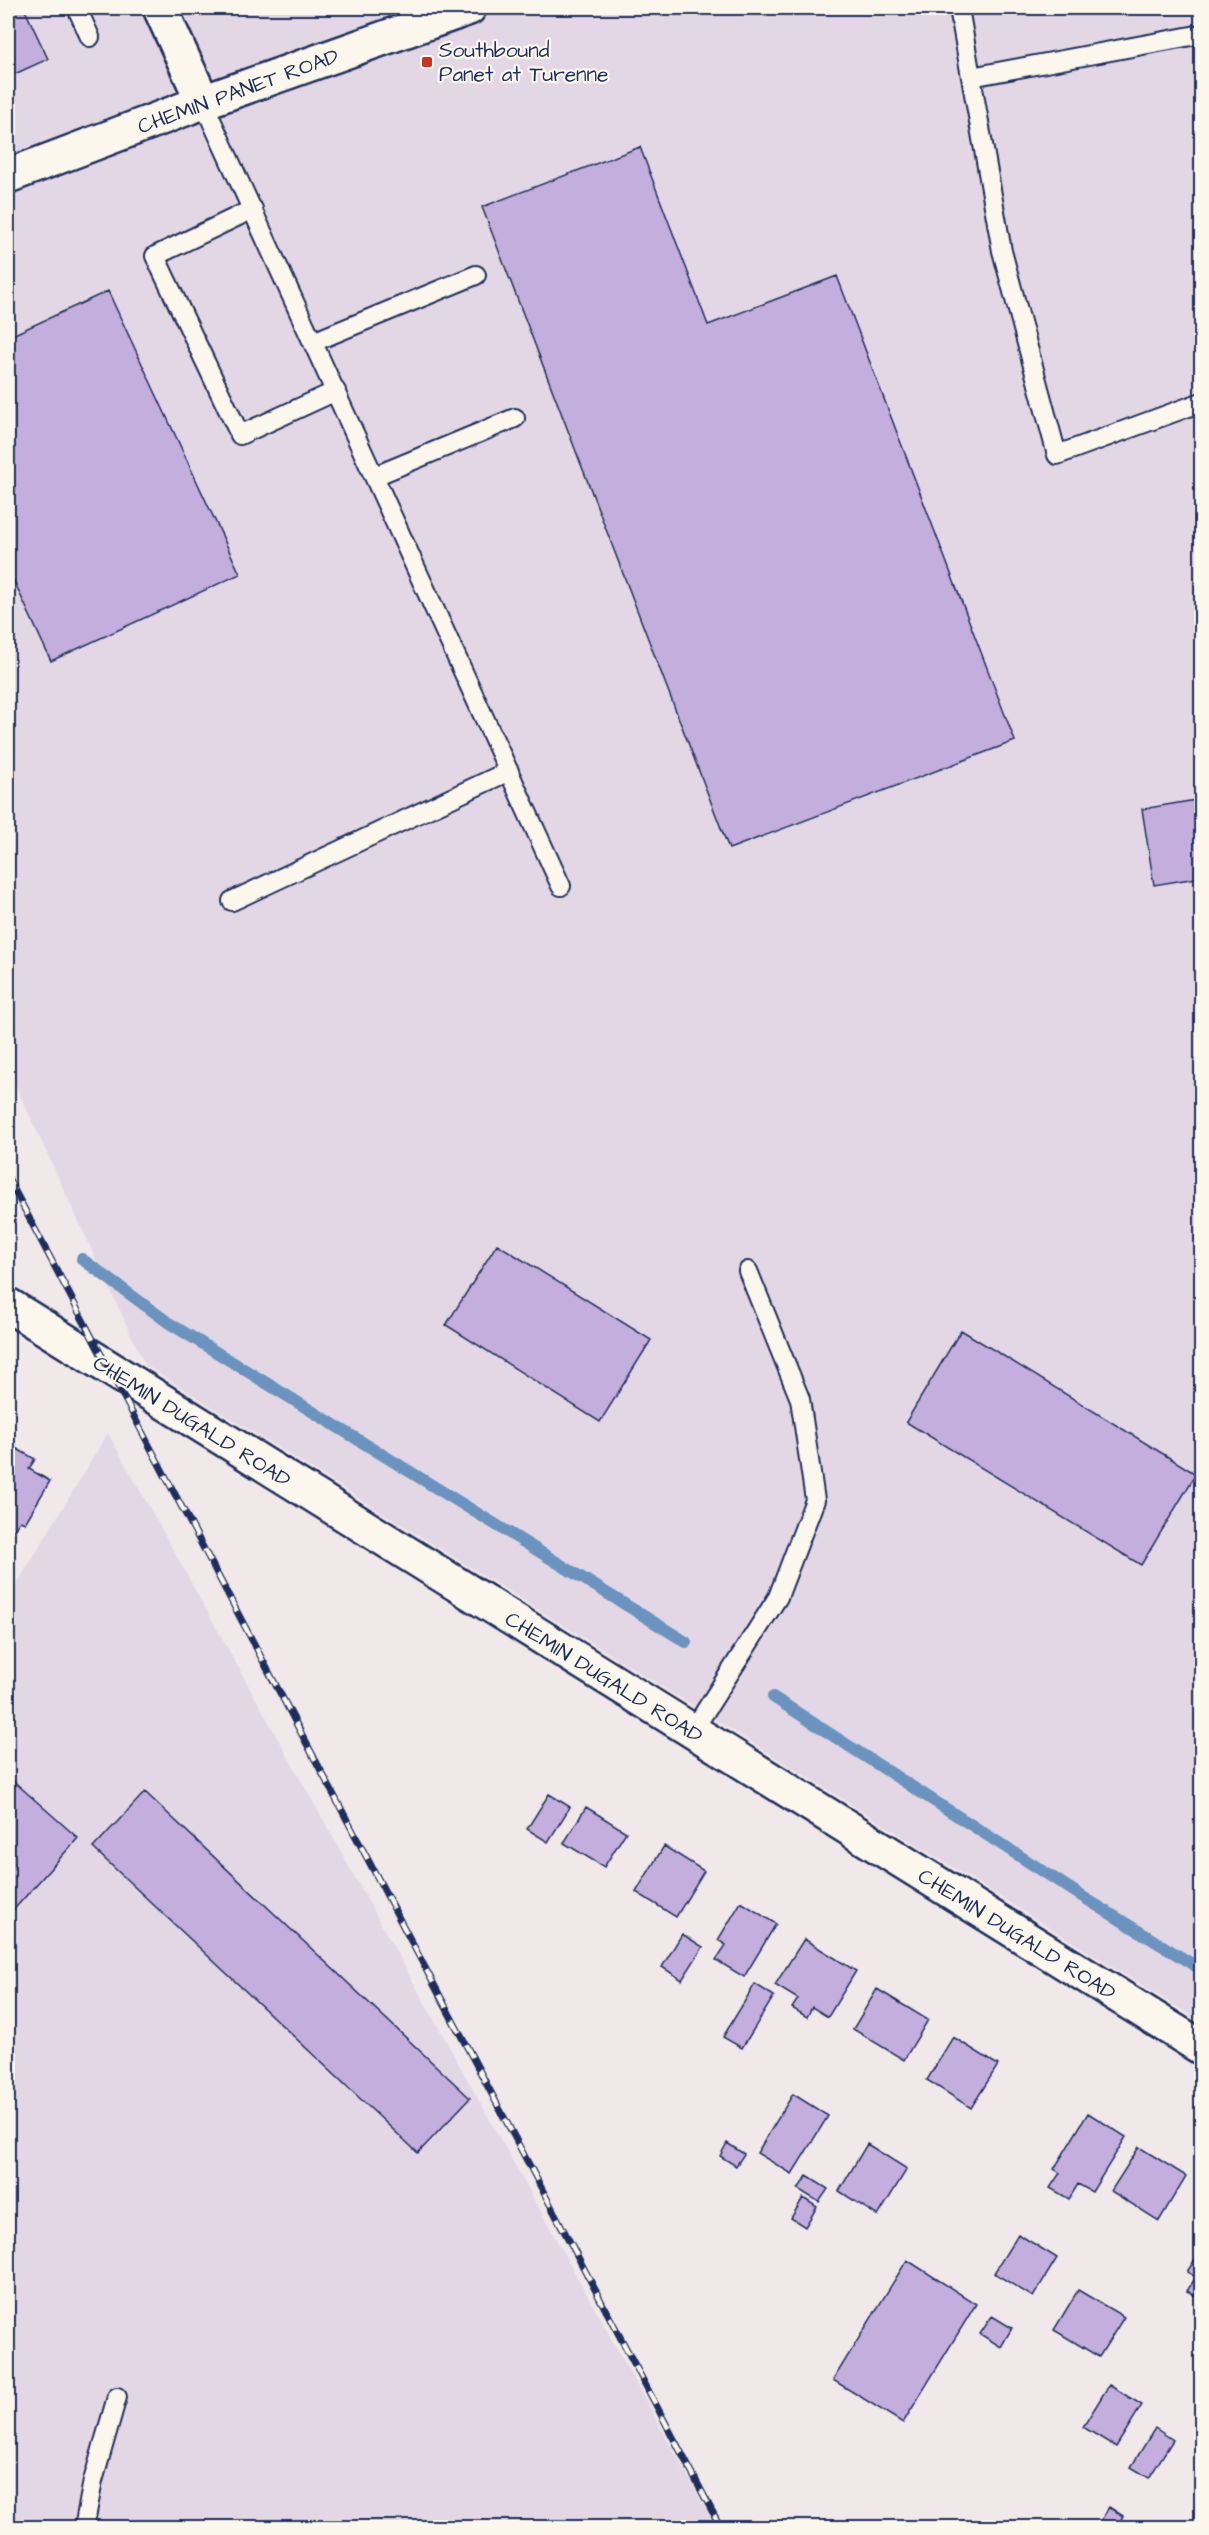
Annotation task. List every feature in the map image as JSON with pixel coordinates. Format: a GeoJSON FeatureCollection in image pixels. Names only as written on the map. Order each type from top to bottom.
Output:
{"type":"FeatureCollection","features":[{"type":"Feature","properties":{"kind":"street"},"geometry":{"type":"LineString","coordinates":[[160,8],[203,102]]}},
{"type":"Feature","properties":{"kind":"street","name":"CHEMIN PANET ROAD"},"geometry":{"type":"LineString","coordinates":[[8,176],[203,102],[469,8]]}},
{"type":"Feature","properties":{"kind":"street","name":"CHEMIN DUGALD ROAD"},"geometry":{"type":"LineString","coordinates":[[8,1305],[1202,2048]]}},
{"type":"Feature","properties":{"kind":"lane"},"geometry":{"type":"LineString","coordinates":[[77,8],[90,37]]}},
{"type":"Feature","properties":{"kind":"lane"},"geometry":{"type":"LineString","coordinates":[[959,8],[1002,251],[1057,455],[1202,402]]}},
{"type":"Feature","properties":{"kind":"lane"},"geometry":{"type":"LineString","coordinates":[[971,77],[1202,34]]}},
{"type":"Feature","properties":{"kind":"lane"},"geometry":{"type":"LineString","coordinates":[[203,102],[561,886]]}},
{"type":"Feature","properties":{"kind":"lane"},"geometry":{"type":"LineString","coordinates":[[253,209],[155,256],[240,435],[336,392]]}},
{"type":"Feature","properties":{"kind":"lane"},"geometry":{"type":"LineString","coordinates":[[313,342],[476,275]]}},
{"type":"Feature","properties":{"kind":"lane"},"geometry":{"type":"LineString","coordinates":[[375,476],[515,417]]}},
{"type":"Feature","properties":{"kind":"lane"},"geometry":{"type":"LineString","coordinates":[[232,901],[509,771]]}},
{"type":"Feature","properties":{"kind":"lane"},"geometry":{"type":"LineString","coordinates":[[692,1732],[778,1597],[816,1500],[800,1399],[748,1271]]}},
{"type":"Feature","properties":{"kind":"lane"},"geometry":{"type":"LineString","coordinates":[[84,2528],[93,2481],[117,2397]]}},
{"type":"Feature","properties":{"kind":"shaded area"},"geometry":{"type":"Polygon","coordinates":[[[8,8],[1201,8],[1201,2022],[145,1365],[8,1069],[8,8]]]}},
{"type":"Feature","properties":{"kind":"shaded area"},"geometry":{"type":"Polygon","coordinates":[[[108,1433],[716,2527],[8,2527],[8,1599],[108,1433]]]}},
{"type":"Feature","properties":{"kind":"building"},"geometry":{"type":"Polygon","coordinates":[[[24,8],[48,59],[8,77],[8,10],[24,8]]]}},
{"type":"Feature","properties":{"kind":"building"},"geometry":{"type":"Polygon","coordinates":[[[640,147],[708,325],[837,276],[1015,741],[729,849],[482,207],[640,147]]]}},
{"type":"Feature","properties":{"kind":"building"},"geometry":{"type":"Polygon","coordinates":[[[108,291],[240,574],[51,661],[8,568],[8,337],[108,291]]]}},
{"type":"Feature","properties":{"kind":"building"},"geometry":{"type":"Polygon","coordinates":[[[1202,799],[1202,877],[1154,885],[1142,809],[1202,799]]]}},
{"type":"Feature","properties":{"kind":"building"},"geometry":{"type":"Polygon","coordinates":[[[497,1244],[651,1340],[600,1422],[446,1325],[497,1244]]]}},
{"type":"Feature","properties":{"kind":"building"},"geometry":{"type":"Polygon","coordinates":[[[961,1330],[1196,1474],[1141,1565],[906,1422],[961,1330]]]}},
{"type":"Feature","properties":{"kind":"building"},"geometry":{"type":"Polygon","coordinates":[[[12,1446],[35,1459],[29,1469],[50,1481],[25,1523],[20,1521],[12,1533],[8,1530],[8,1453],[12,1446]]]}},
{"type":"Feature","properties":{"kind":"building"},"geometry":{"type":"Polygon","coordinates":[[[10,1778],[78,1838],[8,1916],[8,1782],[10,1778]]]}},
{"type":"Feature","properties":{"kind":"building"},"geometry":{"type":"Polygon","coordinates":[[[145,1792],[470,2098],[418,2153],[93,1848],[145,1792]]]}},
{"type":"Feature","properties":{"kind":"building"},"geometry":{"type":"Polygon","coordinates":[[[549,1794],[570,1807],[548,1842],[527,1829],[549,1794]]]}},
{"type":"Feature","properties":{"kind":"building"},"geometry":{"type":"Polygon","coordinates":[[[586,1807],[626,1832],[604,1867],[564,1843],[586,1807]]]}},
{"type":"Feature","properties":{"kind":"building"},"geometry":{"type":"Polygon","coordinates":[[[664,1846],[704,1871],[676,1917],[636,1892],[664,1846]]]}},
{"type":"Feature","properties":{"kind":"building"},"geometry":{"type":"Polygon","coordinates":[[[741,1902],[776,1924],[744,1977],[716,1960],[726,1945],[718,1940],[741,1902]]]}},
{"type":"Feature","properties":{"kind":"building"},"geometry":{"type":"Polygon","coordinates":[[[682,1934],[703,1947],[682,1980],[662,1967],[682,1934]]]}},
{"type":"Feature","properties":{"kind":"building"},"geometry":{"type":"Polygon","coordinates":[[[804,1939],[856,1971],[828,2017],[812,2007],[807,2017],[792,2008],[798,1999],[775,1985],[804,1939]]]}},
{"type":"Feature","properties":{"kind":"building"},"geometry":{"type":"Polygon","coordinates":[[[755,1984],[774,1996],[742,2048],[723,2037],[755,1984]]]}},
{"type":"Feature","properties":{"kind":"building"},"geometry":{"type":"Polygon","coordinates":[[[877,1989],[928,2020],[904,2060],[853,2029],[877,1989]]]}},
{"type":"Feature","properties":{"kind":"building"},"geometry":{"type":"Polygon","coordinates":[[[953,2037],[998,2065],[971,2108],[927,2080],[953,2037]]]}},
{"type":"Feature","properties":{"kind":"building"},"geometry":{"type":"Polygon","coordinates":[[[793,2094],[828,2116],[792,2174],[757,2153],[793,2094]]]}},
{"type":"Feature","properties":{"kind":"building"},"geometry":{"type":"Polygon","coordinates":[[[1088,2113],[1126,2137],[1092,2192],[1078,2184],[1069,2199],[1050,2188],[1060,2173],[1054,2169],[1088,2113]]]}},
{"type":"Feature","properties":{"kind":"building"},"geometry":{"type":"Polygon","coordinates":[[[727,2143],[744,2154],[736,2166],[720,2156],[727,2143]]]}},
{"type":"Feature","properties":{"kind":"building"},"geometry":{"type":"Polygon","coordinates":[[[867,2144],[907,2169],[878,2216],[839,2191],[867,2144]]]}},
{"type":"Feature","properties":{"kind":"building"},"geometry":{"type":"Polygon","coordinates":[[[1139,2147],[1186,2176],[1159,2221],[1111,2191],[1139,2147]]]}},
{"type":"Feature","properties":{"kind":"building"},"geometry":{"type":"Polygon","coordinates":[[[807,2176],[828,2189],[819,2202],[798,2189],[807,2176]]]}},
{"type":"Feature","properties":{"kind":"building"},"geometry":{"type":"Polygon","coordinates":[[[803,2198],[817,2207],[805,2227],[791,2218],[803,2198]]]}},
{"type":"Feature","properties":{"kind":"building"},"geometry":{"type":"Polygon","coordinates":[[[1018,2234],[1057,2258],[1033,2297],[994,2273],[1018,2234]]]}},
{"type":"Feature","properties":{"kind":"building"},"geometry":{"type":"Polygon","coordinates":[[[1202,2248],[1202,2300],[1187,2291],[1196,2277],[1187,2272],[1202,2248]]]}},
{"type":"Feature","properties":{"kind":"building"},"geometry":{"type":"Polygon","coordinates":[[[907,2260],[976,2304],[903,2423],[833,2380],[907,2260]]]}},
{"type":"Feature","properties":{"kind":"building"},"geometry":{"type":"Polygon","coordinates":[[[1078,2290],[1124,2317],[1099,2357],[1054,2330],[1078,2290]]]}},
{"type":"Feature","properties":{"kind":"building"},"geometry":{"type":"Polygon","coordinates":[[[992,2316],[1012,2328],[1001,2347],[980,2334],[992,2316]]]}},
{"type":"Feature","properties":{"kind":"building"},"geometry":{"type":"Polygon","coordinates":[[[1109,2385],[1142,2405],[1116,2447],[1083,2427],[1109,2385]]]}},
{"type":"Feature","properties":{"kind":"building"},"geometry":{"type":"Polygon","coordinates":[[[1155,2428],[1173,2440],[1149,2478],[1131,2467],[1155,2428]]]}},
{"type":"Feature","properties":{"kind":"building"},"geometry":{"type":"Polygon","coordinates":[[[1109,2507],[1123,2516],[1116,2528],[1102,2528],[1098,2525],[1109,2507]]]}},
{"type":"Feature","properties":{"kind":"waterway"},"geometry":{"type":"LineString","coordinates":[[82,1259],[169,1323],[686,1642]]}},
{"type":"Feature","properties":{"kind":"waterway"},"geometry":{"type":"LineString","coordinates":[[773,1697],[1083,1897],[1202,1970]]}},
{"type":"Feature","properties":{"kind":"railway"},"geometry":{"type":"LineString","coordinates":[[8,1178],[721,2528]]}},
{"type":"Feature","properties":{"kind":"place","name":"Southbound Panet at Turenne"},"geometry":{"type":"Point","coordinates":[427,62]}}]}
